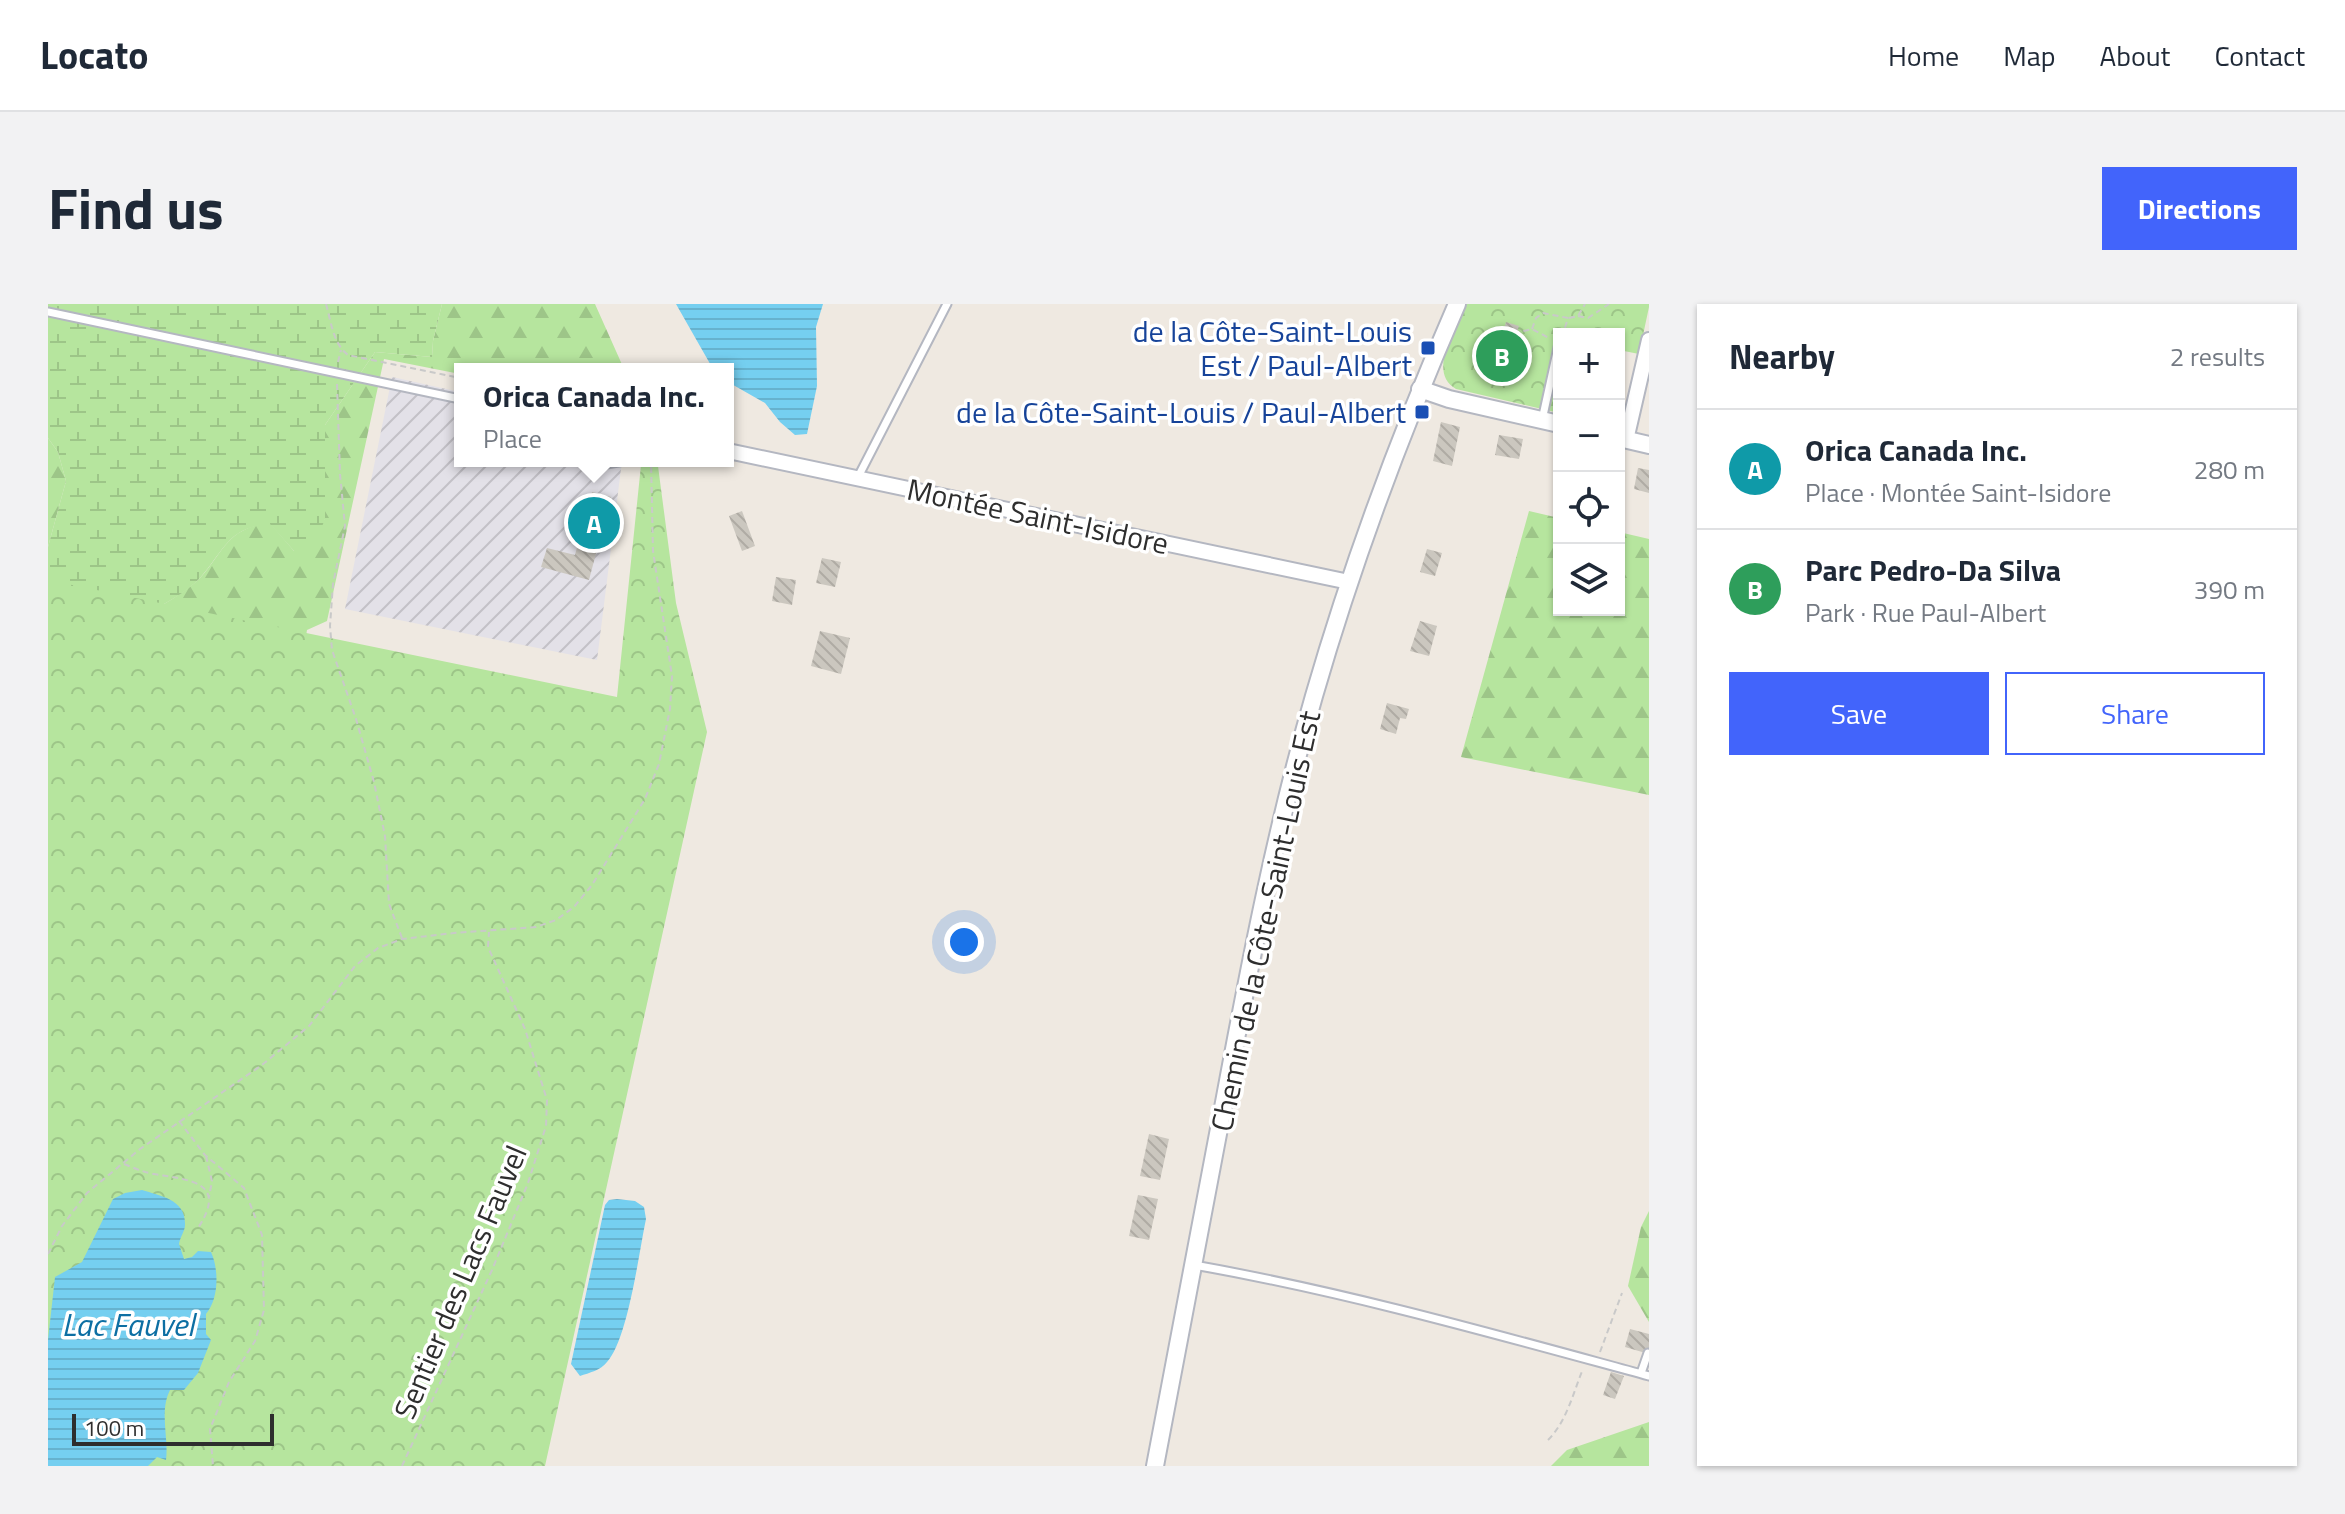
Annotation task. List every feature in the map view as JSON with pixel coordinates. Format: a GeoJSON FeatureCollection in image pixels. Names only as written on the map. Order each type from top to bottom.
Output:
{"type":"FeatureCollection","features":[{"type":"Feature","properties":{"kind":"street","name":"Chemin de la Côte-Saint-Louis Est"},"geometry":{"type":"LineString","coordinates":[[1155,1466],[1268,879],[1310,710],[1387,471],[1457,304]]}},
{"type":"Feature","properties":{"kind":"street"},"geometry":{"type":"LineString","coordinates":[[1625,428],[1649,340]]}},
{"type":"Feature","properties":{"kind":"street"},"geometry":{"type":"LineString","coordinates":[[1420,389],[1449,399],[1553,423]]}},
{"type":"Feature","properties":{"kind":"street"},"geometry":{"type":"LineString","coordinates":[[1625,440],[1649,445]]}},
{"type":"Feature","properties":{"kind":"street","name":"Montée Saint-Isidore"},"geometry":{"type":"LineString","coordinates":[[734,452],[1349,582]]}},
{"type":"Feature","properties":{"kind":"lane"},"geometry":{"type":"LineString","coordinates":[[857,479],[947,304]]}},
{"type":"Feature","properties":{"kind":"lane"},"geometry":{"type":"LineString","coordinates":[[48,312],[454,398]]}},
{"type":"Feature","properties":{"kind":"lane"},"geometry":{"type":"LineString","coordinates":[[1542,420],[1553,370]]}},
{"type":"Feature","properties":{"kind":"lane"},"geometry":{"type":"LineString","coordinates":[[1194,1265],[1281,1282],[1645,1374],[1648,1353]]}},
{"type":"Feature","properties":{"kind":"path"},"geometry":{"type":"LineString","coordinates":[[326,304],[341,350],[337,373],[345,526],[333,584],[332,650],[374,782],[385,836],[389,904],[402,939]]}},
{"type":"Feature","properties":{"kind":"path"},"geometry":{"type":"LineString","coordinates":[[1578,316],[1585,304]]}},
{"type":"Feature","properties":{"kind":"path"},"geometry":{"type":"LineString","coordinates":[[1493,339],[1502,333],[1517,337],[1532,329],[1536,318],[1543,313],[1568,318],[1592,317],[1609,305]]}},
{"type":"Feature","properties":{"kind":"path"},"geometry":{"type":"LineString","coordinates":[[1565,328],[1568,318]]}},
{"type":"Feature","properties":{"kind":"path"},"geometry":{"type":"LineString","coordinates":[[1532,329],[1548,338]]}},
{"type":"Feature","properties":{"kind":"path"},"geometry":{"type":"LineString","coordinates":[[1517,337],[1524,349],[1521,360]]}},
{"type":"Feature","properties":{"kind":"path"},"geometry":{"type":"LineString","coordinates":[[341,350],[348,355],[454,377]]}},
{"type":"Feature","properties":{"kind":"path"},"geometry":{"type":"LineString","coordinates":[[48,1254],[62,1226],[87,1193],[179,1120],[262,1065],[309,1026],[355,966],[378,948],[402,939],[536,927],[556,920],[574,907],[592,885],[645,799],[659,764],[670,709],[672,676],[653,551],[651,467]]}},
{"type":"Feature","properties":{"kind":"path","name":"Sentier des Lacs Fauvel"},"geometry":{"type":"LineString","coordinates":[[402,1466],[498,1256],[528,1183],[546,1126],[547,1100],[525,1029],[488,947],[489,930]]}},
{"type":"Feature","properties":{"kind":"path"},"geometry":{"type":"LineString","coordinates":[[179,1120],[205,1155],[244,1188],[262,1235],[264,1310],[255,1341],[229,1382],[210,1429],[213,1466]]}},
{"type":"Feature","properties":{"kind":"path"},"geometry":{"type":"LineString","coordinates":[[198,1228],[207,1215],[212,1181],[205,1155]]}},
{"type":"Feature","properties":{"kind":"path"},"geometry":{"type":"LineString","coordinates":[[122,1163],[140,1171],[194,1181],[204,1188],[209,1199]]}},
{"type":"Feature","properties":{"kind":"path"},"geometry":{"type":"LineString","coordinates":[[1600,1361],[1602,1343],[1622,1293]]}},
{"type":"Feature","properties":{"kind":"path"},"geometry":{"type":"LineString","coordinates":[[1548,1440],[1561,1424],[1590,1358]]}},
{"type":"Feature","properties":{"kind":"shaded area"},"geometry":{"type":"Polygon","coordinates":[[[392,377],[454,391],[454,467],[621,467],[597,660],[345,609],[392,377]]]}},
{"type":"Feature","properties":{"kind":"green space"},"geometry":{"type":"Polygon","coordinates":[[[48,304],[442,304],[432,357],[375,352],[325,425],[325,519],[315,544],[303,551],[294,551],[270,524],[245,530],[228,542],[194,584],[143,617],[48,1026],[48,547],[66,481],[58,452],[48,438],[48,304]]]}},
{"type":"Feature","properties":{"kind":"green space"},"geometry":{"type":"Polygon","coordinates":[[[442,304],[595,304],[621,363],[454,363],[454,373],[384,359],[327,621],[307,630],[291,727],[48,1026],[144,617],[200,578],[228,542],[245,529],[270,523],[294,551],[325,519],[325,425],[375,352],[432,357],[442,304]]]}},
{"type":"Feature","properties":{"kind":"green space"},"geometry":{"type":"Polygon","coordinates":[[[1467,304],[1649,304],[1639,354],[1625,351],[1625,328],[1553,328],[1553,412],[1456,389],[1447,381],[1444,372],[1446,349],[1467,304]]]}},
{"type":"Feature","properties":{"kind":"green space"},"geometry":{"type":"Polygon","coordinates":[[[48,438],[58,452],[66,481],[48,547],[48,438]]]}},
{"type":"Feature","properties":{"kind":"green space"},"geometry":{"type":"Polygon","coordinates":[[[641,467],[658,467],[676,603],[707,732],[545,1466],[48,1466],[48,580],[617,697],[641,467]]]}},
{"type":"Feature","properties":{"kind":"green space"},"geometry":{"type":"Polygon","coordinates":[[[1529,511],[1553,517],[1553,616],[1625,616],[1625,533],[1649,539],[1649,795],[1461,757],[1529,511]]]}},
{"type":"Feature","properties":{"kind":"green space"},"geometry":{"type":"Polygon","coordinates":[[[1649,1211],[1649,1322],[1628,1286],[1641,1227],[1649,1211]]]}},
{"type":"Feature","properties":{"kind":"green space"},"geometry":{"type":"Polygon","coordinates":[[[1649,1422],[1649,1466],[1551,1466],[1567,1450],[1649,1422]]]}},
{"type":"Feature","properties":{"kind":"water"},"geometry":{"type":"Polygon","coordinates":[[[676,304],[823,304],[816,327],[817,386],[807,434],[795,435],[765,403],[734,385],[734,363],[710,363],[676,304]]]}},
{"type":"Feature","properties":{"kind":"water","name":"Lac Fauvel"},"geometry":{"type":"Polygon","coordinates":[[[142,1190],[171,1200],[181,1209],[185,1225],[179,1244],[184,1259],[198,1251],[211,1252],[216,1284],[206,1314],[206,1334],[211,1340],[198,1373],[184,1390],[170,1390],[167,1398],[166,1460],[157,1457],[148,1466],[48,1466],[48,1340],[55,1277],[82,1262],[113,1199],[142,1190]]]}},
{"type":"Feature","properties":{"kind":"water"},"geometry":{"type":"Polygon","coordinates":[[[609,1200],[635,1201],[644,1207],[646,1219],[632,1294],[614,1351],[602,1367],[580,1376],[571,1364],[605,1205],[609,1200]]]}},
{"type":"Feature","properties":{"kind":"building"},"geometry":{"type":"Polygon","coordinates":[[[1506,322],[1519,326],[1517,332],[1504,328],[1506,322]]]}},
{"type":"Feature","properties":{"kind":"building"},"geometry":{"type":"Polygon","coordinates":[[[1441,422],[1460,427],[1452,466],[1433,461],[1441,422]]]}},
{"type":"Feature","properties":{"kind":"building"},"geometry":{"type":"Polygon","coordinates":[[[1499,435],[1523,439],[1519,459],[1495,455],[1499,435]]]}},
{"type":"Feature","properties":{"kind":"building"},"geometry":{"type":"Polygon","coordinates":[[[1638,468],[1649,470],[1649,493],[1634,489],[1638,468]]]}},
{"type":"Feature","properties":{"kind":"building"},"geometry":{"type":"Polygon","coordinates":[[[592,492],[611,497],[589,580],[541,567],[547,548],[575,555],[592,492]]]}},
{"type":"Feature","properties":{"kind":"building"},"geometry":{"type":"Polygon","coordinates":[[[742,511],[755,546],[742,551],[729,516],[742,511]]]}},
{"type":"Feature","properties":{"kind":"building"},"geometry":{"type":"Polygon","coordinates":[[[1427,549],[1442,553],[1435,576],[1420,572],[1427,549]]]}},
{"type":"Feature","properties":{"kind":"building"},"geometry":{"type":"Polygon","coordinates":[[[822,558],[841,562],[835,587],[816,583],[822,558]]]}},
{"type":"Feature","properties":{"kind":"building"},"geometry":{"type":"Polygon","coordinates":[[[776,577],[796,580],[792,605],[772,601],[776,577]]]}},
{"type":"Feature","properties":{"kind":"building"},"geometry":{"type":"Polygon","coordinates":[[[1420,621],[1437,626],[1429,656],[1410,651],[1420,621]]]}},
{"type":"Feature","properties":{"kind":"building"},"geometry":{"type":"Polygon","coordinates":[[[820,631],[850,638],[841,674],[811,666],[820,631]]]}},
{"type":"Feature","properties":{"kind":"building"},"geometry":{"type":"Polygon","coordinates":[[[1387,703],[1409,709],[1406,719],[1400,718],[1396,734],[1380,729],[1387,703]]]}},
{"type":"Feature","properties":{"kind":"building"},"geometry":{"type":"Polygon","coordinates":[[[1149,1134],[1169,1139],[1160,1180],[1140,1176],[1149,1134]]]}},
{"type":"Feature","properties":{"kind":"building"},"geometry":{"type":"Polygon","coordinates":[[[1138,1195],[1158,1199],[1149,1240],[1129,1236],[1138,1195]]]}},
{"type":"Feature","properties":{"kind":"building"},"geometry":{"type":"Polygon","coordinates":[[[1630,1329],[1649,1334],[1649,1354],[1625,1347],[1630,1329]]]}},
{"type":"Feature","properties":{"kind":"building"},"geometry":{"type":"Polygon","coordinates":[[[1611,1372],[1624,1376],[1615,1399],[1603,1395],[1611,1372]]]}},
{"type":"Feature","properties":{"kind":"place","name":"de la Côte-Saint-Louis Est / Paul-Albert"},"geometry":{"type":"Point","coordinates":[1428,348]}},
{"type":"Feature","properties":{"kind":"place","name":"Parc Pedro-Da Silva"},"geometry":{"type":"Point","coordinates":[1502,356]}},
{"type":"Feature","properties":{"kind":"place","name":"de la Côte-Saint-Louis / Paul-Albert"},"geometry":{"type":"Point","coordinates":[1422,412]}},
{"type":"Feature","properties":{"kind":"place","name":"Orica Canada Inc."},"geometry":{"type":"Point","coordinates":[594,523]}}]}
